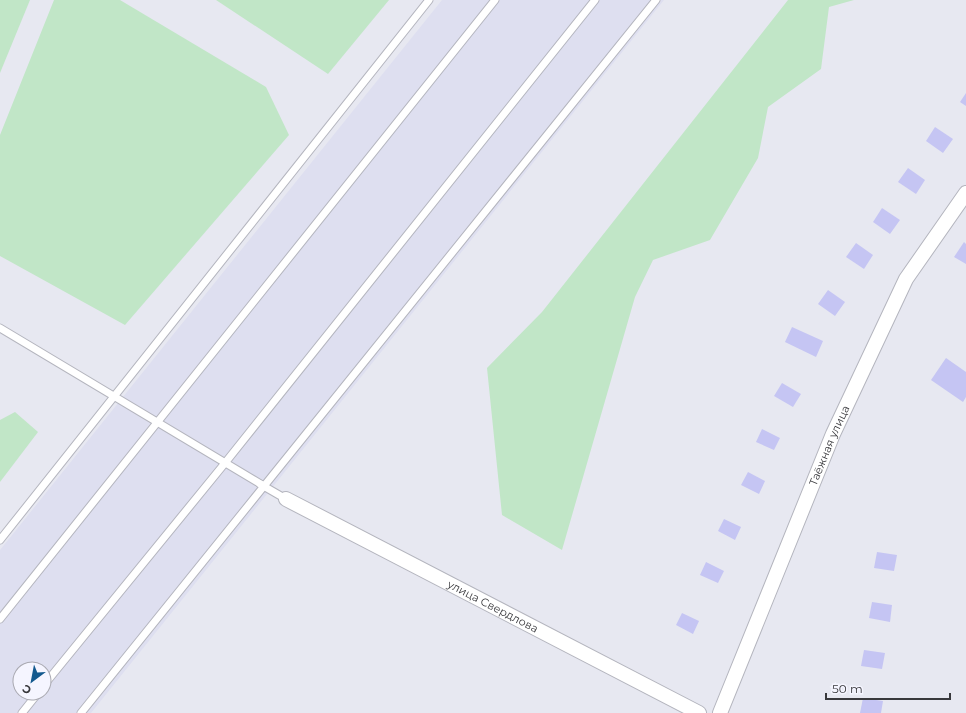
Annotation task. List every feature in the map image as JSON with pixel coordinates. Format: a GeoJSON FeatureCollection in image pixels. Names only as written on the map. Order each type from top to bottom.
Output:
{"type":"FeatureCollection","features":[{"type":"Feature","properties":{"kind":"street","name":"Таёжная улица"},"geometry":{"type":"LineString","coordinates":[[720,713],[833,434],[906,279],[966,193]]}},
{"type":"Feature","properties":{"kind":"street","name":"улица Свердлова"},"geometry":{"type":"LineString","coordinates":[[286,499],[699,713]]}},
{"type":"Feature","properties":{"kind":"lane"},"geometry":{"type":"LineString","coordinates":[[0,540],[429,0]]}},
{"type":"Feature","properties":{"kind":"lane"},"geometry":{"type":"LineString","coordinates":[[0,619],[495,0]]}},
{"type":"Feature","properties":{"kind":"lane"},"geometry":{"type":"LineString","coordinates":[[52,675],[225,463],[595,0]]}},
{"type":"Feature","properties":{"kind":"lane"},"geometry":{"type":"LineString","coordinates":[[81,713],[656,0]]}},
{"type":"Feature","properties":{"kind":"lane"},"geometry":{"type":"LineString","coordinates":[[0,328],[286,499]]}},
{"type":"Feature","properties":{"kind":"lane"},"geometry":{"type":"LineString","coordinates":[[22,713],[32,701]]}},
{"type":"Feature","properties":{"kind":"shaded area"},"geometry":{"type":"Polygon","coordinates":[[[442,0],[664,0],[91,713],[0,713],[0,550],[442,0]]]}},
{"type":"Feature","properties":{"kind":"green space"},"geometry":{"type":"Polygon","coordinates":[[[0,0],[30,0],[0,73],[0,0]]]}},
{"type":"Feature","properties":{"kind":"green space"},"geometry":{"type":"Polygon","coordinates":[[[54,0],[120,0],[266,87],[289,135],[125,325],[0,256],[0,135],[54,0]]]}},
{"type":"Feature","properties":{"kind":"green space"},"geometry":{"type":"Polygon","coordinates":[[[216,0],[389,0],[328,74],[216,0]]]}},
{"type":"Feature","properties":{"kind":"green space"},"geometry":{"type":"Polygon","coordinates":[[[788,0],[854,0],[829,7],[821,69],[768,107],[758,158],[710,240],[653,260],[635,297],[562,550],[502,515],[487,368],[542,312],[788,0]]]}},
{"type":"Feature","properties":{"kind":"green space"},"geometry":{"type":"Polygon","coordinates":[[[15,412],[38,432],[0,482],[0,420],[15,412]]]}},
{"type":"Feature","properties":{"kind":"building"},"geometry":{"type":"Polygon","coordinates":[[[966,93],[966,106],[960,102],[966,93]]]}},
{"type":"Feature","properties":{"kind":"building"},"geometry":{"type":"Polygon","coordinates":[[[935,127],[953,139],[943,153],[926,141],[935,127]]]}},
{"type":"Feature","properties":{"kind":"building"},"geometry":{"type":"Polygon","coordinates":[[[908,168],[925,180],[916,194],[898,182],[908,168]]]}},
{"type":"Feature","properties":{"kind":"building"},"geometry":{"type":"Polygon","coordinates":[[[882,208],[900,220],[890,234],[873,222],[882,208]]]}},
{"type":"Feature","properties":{"kind":"building"},"geometry":{"type":"Polygon","coordinates":[[[964,242],[966,244],[966,264],[954,257],[964,242]]]}},
{"type":"Feature","properties":{"kind":"building"},"geometry":{"type":"Polygon","coordinates":[[[856,243],[873,255],[864,269],[846,257],[856,243]]]}},
{"type":"Feature","properties":{"kind":"building"},"geometry":{"type":"Polygon","coordinates":[[[828,290],[845,302],[835,316],[818,304],[828,290]]]}},
{"type":"Feature","properties":{"kind":"building"},"geometry":{"type":"Polygon","coordinates":[[[792,327],[823,341],[816,357],[785,342],[792,327]]]}},
{"type":"Feature","properties":{"kind":"building"},"geometry":{"type":"Polygon","coordinates":[[[946,358],[966,372],[966,397],[963,402],[931,380],[946,358]]]}},
{"type":"Feature","properties":{"kind":"building"},"geometry":{"type":"Polygon","coordinates":[[[782,383],[801,394],[793,407],[774,396],[782,383]]]}},
{"type":"Feature","properties":{"kind":"building"},"geometry":{"type":"Polygon","coordinates":[[[762,429],[780,438],[774,450],[756,442],[762,429]]]}},
{"type":"Feature","properties":{"kind":"building"},"geometry":{"type":"Polygon","coordinates":[[[748,472],[765,481],[759,494],[741,485],[748,472]]]}},
{"type":"Feature","properties":{"kind":"building"},"geometry":{"type":"Polygon","coordinates":[[[724,519],[741,527],[735,540],[718,531],[724,519]]]}},
{"type":"Feature","properties":{"kind":"building"},"geometry":{"type":"Polygon","coordinates":[[[877,552],[897,555],[894,571],[874,568],[877,552]]]}},
{"type":"Feature","properties":{"kind":"building"},"geometry":{"type":"Polygon","coordinates":[[[706,562],[724,571],[718,583],[700,575],[706,562]]]}},
{"type":"Feature","properties":{"kind":"building"},"geometry":{"type":"Polygon","coordinates":[[[872,602],[892,605],[890,622],[869,618],[872,602]]]}},
{"type":"Feature","properties":{"kind":"building"},"geometry":{"type":"Polygon","coordinates":[[[682,613],[699,621],[693,634],[676,625],[682,613]]]}},
{"type":"Feature","properties":{"kind":"building"},"geometry":{"type":"Polygon","coordinates":[[[864,650],[885,653],[882,669],[861,666],[864,650]]]}},
{"type":"Feature","properties":{"kind":"building"},"geometry":{"type":"Polygon","coordinates":[[[863,698],[883,701],[881,713],[860,713],[863,698]]]}}]}
